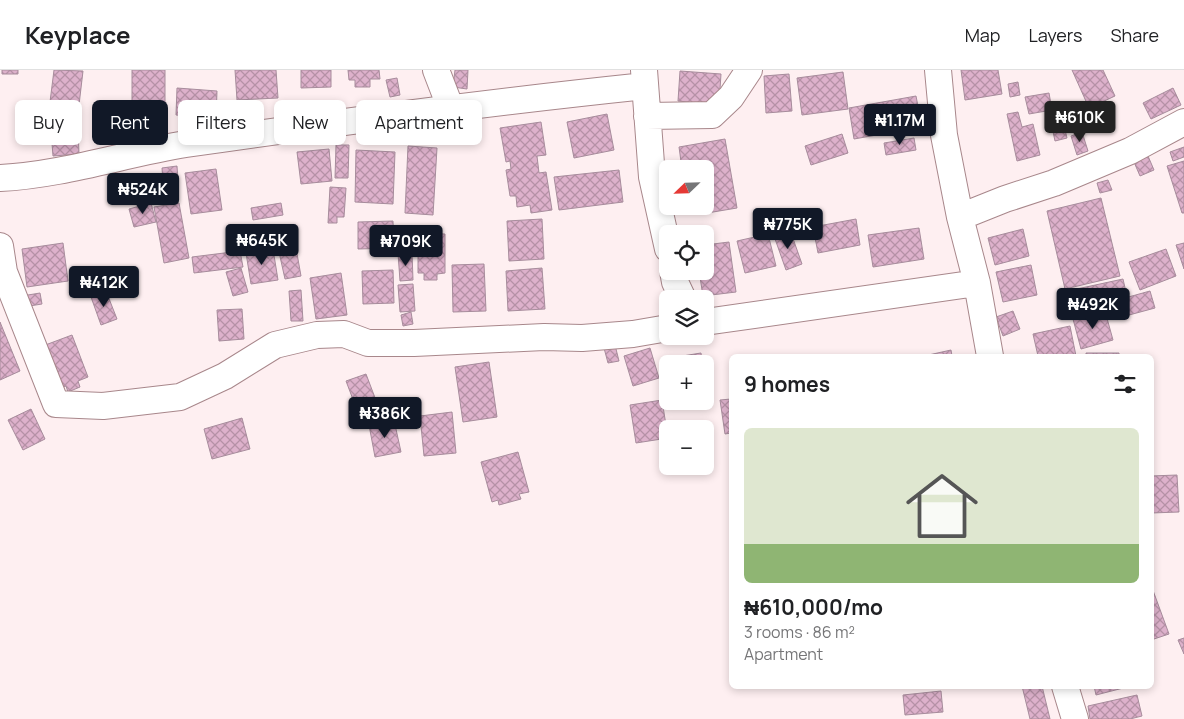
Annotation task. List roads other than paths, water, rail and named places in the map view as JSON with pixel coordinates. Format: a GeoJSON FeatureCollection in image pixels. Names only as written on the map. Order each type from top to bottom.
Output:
{"type":"FeatureCollection","features":[{"type":"Feature","properties":{"kind":"street"},"geometry":{"type":"LineString","coordinates":[[436,70],[448,100]]}},
{"type":"Feature","properties":{"kind":"street"},"geometry":{"type":"LineString","coordinates":[[647,116],[712,114],[731,97],[749,70]]}},
{"type":"Feature","properties":{"kind":"street"},"geometry":{"type":"LineString","coordinates":[[938,70],[944,135],[960,217],[977,283],[990,354]]}},
{"type":"Feature","properties":{"kind":"street"},"geometry":{"type":"LineString","coordinates":[[482,104],[644,78],[652,177],[663,225]]}},
{"type":"Feature","properties":{"kind":"street"},"geometry":{"type":"LineString","coordinates":[[0,178],[24,177],[75,168],[187,144],[356,121]]}},
{"type":"Feature","properties":{"kind":"street"},"geometry":{"type":"LineString","coordinates":[[960,217],[1004,199],[1054,183],[1130,151],[1184,122]]}},
{"type":"Feature","properties":{"kind":"street"},"geometry":{"type":"LineString","coordinates":[[0,246],[2,273],[56,404],[103,406],[180,398],[225,376],[275,346],[317,335],[344,334],[368,343],[414,343],[544,337],[582,338],[633,334],[659,330]]}},
{"type":"Feature","properties":{"kind":"street"},"geometry":{"type":"LineString","coordinates":[[714,321],[977,283]]}},
{"type":"Feature","properties":{"kind":"street"},"geometry":{"type":"LineString","coordinates":[[1066,689],[1074,719]]}}]}
